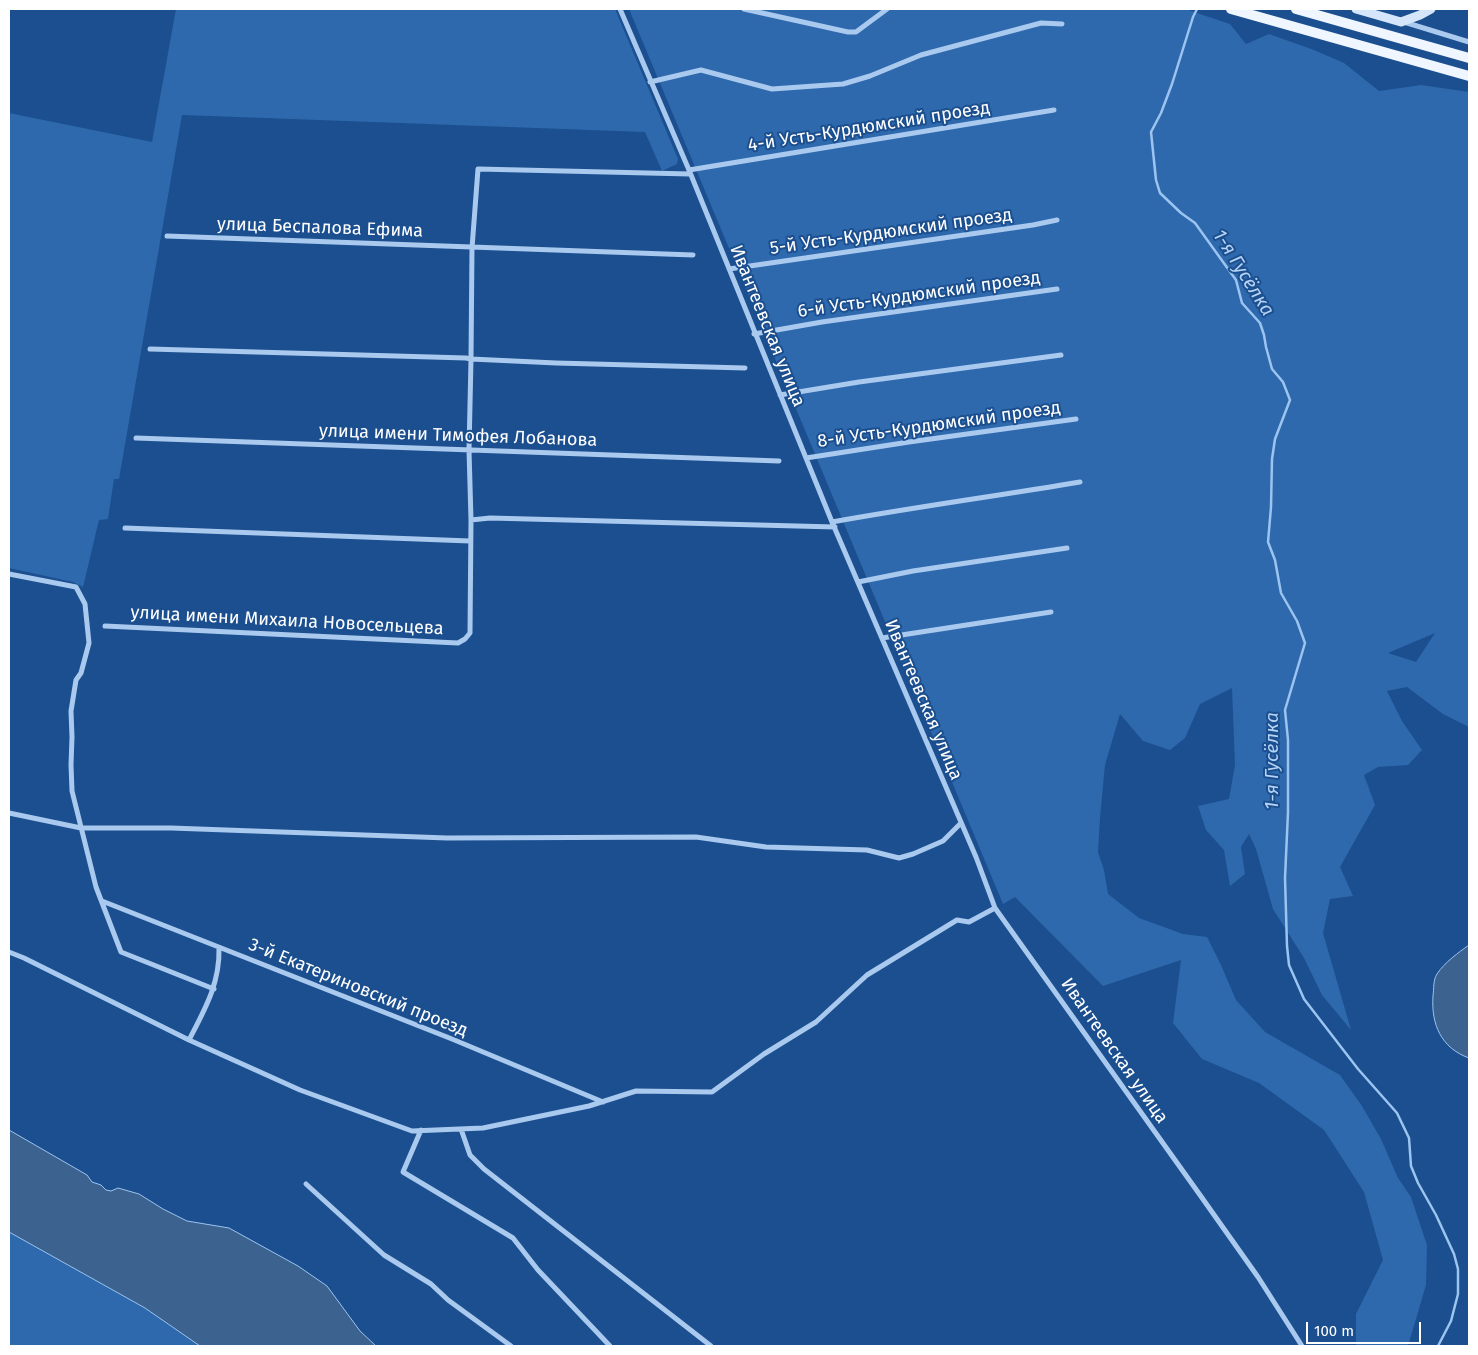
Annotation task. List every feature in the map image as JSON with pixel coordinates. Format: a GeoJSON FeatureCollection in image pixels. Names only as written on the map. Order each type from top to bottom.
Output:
{"type":"FeatureCollection","features":[{"type":"Feature","properties":{"kind":"main road"},"geometry":{"type":"LineString","coordinates":[[1232,9],[1469,76]]}},
{"type":"Feature","properties":{"kind":"main road"},"geometry":{"type":"LineString","coordinates":[[1296,9],[1469,58]]}},
{"type":"Feature","properties":{"kind":"street","name":"Ивантеевская улица"},"geometry":{"type":"LineString","coordinates":[[620,9],[690,172],[754,334],[834,525],[984,876],[995,908],[1258,1277],[1302,1346]]}},
{"type":"Feature","properties":{"kind":"street"},"geometry":{"type":"LineString","coordinates":[[744,9],[848,32],[856,32],[887,9]]}},
{"type":"Feature","properties":{"kind":"street"},"geometry":{"type":"LineString","coordinates":[[1356,9],[1469,42]]}},
{"type":"Feature","properties":{"kind":"street"},"geometry":{"type":"LineString","coordinates":[[1401,22],[1431,9]]}},
{"type":"Feature","properties":{"kind":"street"},"geometry":{"type":"LineString","coordinates":[[650,82],[701,70],[772,89],[843,84],[870,76],[922,55],[1041,23],[1062,24]]}},
{"type":"Feature","properties":{"kind":"street","name":"4-й Усть-Курдюмский проезд"},"geometry":{"type":"LineString","coordinates":[[472,248],[478,169],[690,172],[1054,110]]}},
{"type":"Feature","properties":{"kind":"street","name":"5-й Усть-Курдюмский проезд"},"geometry":{"type":"LineString","coordinates":[[729,269],[1057,220]]}},
{"type":"Feature","properties":{"kind":"street","name":"улица Беспалова Ефима"},"geometry":{"type":"LineString","coordinates":[[166,236],[693,255]]}},
{"type":"Feature","properties":{"kind":"street"},"geometry":{"type":"LineString","coordinates":[[125,528],[470,541],[469,450],[472,248]]}},
{"type":"Feature","properties":{"kind":"street","name":"6-й Усть-Курдюмский проезд"},"geometry":{"type":"LineString","coordinates":[[754,334],[822,322],[1057,289]]}},
{"type":"Feature","properties":{"kind":"street"},"geometry":{"type":"LineString","coordinates":[[150,349],[745,368]]}},
{"type":"Feature","properties":{"kind":"street"},"geometry":{"type":"LineString","coordinates":[[780,395],[1061,355]]}},
{"type":"Feature","properties":{"kind":"street","name":"8-й Усть-Курдюмский проезд"},"geometry":{"type":"LineString","coordinates":[[806,458],[1076,419]]}},
{"type":"Feature","properties":{"kind":"street","name":"улица имени Тимофея Лобанова"},"geometry":{"type":"LineString","coordinates":[[136,438],[779,461]]}},
{"type":"Feature","properties":{"kind":"street"},"geometry":{"type":"LineString","coordinates":[[471,520],[490,518],[834,525],[913,507],[1012,494],[1080,482]]}},
{"type":"Feature","properties":{"kind":"street","name":"улица имени Михаила Новосельцева"},"geometry":{"type":"LineString","coordinates":[[105,626],[458,643],[470,633],[470,541]]}},
{"type":"Feature","properties":{"kind":"street"},"geometry":{"type":"LineString","coordinates":[[858,582],[913,571],[1067,548]]}},
{"type":"Feature","properties":{"kind":"street"},"geometry":{"type":"LineString","coordinates":[[9,574],[76,587],[85,604],[89,643],[81,673],[76,680],[71,711],[70,765],[72,791],[102,902],[121,952],[214,989]]}},
{"type":"Feature","properties":{"kind":"street"},"geometry":{"type":"LineString","coordinates":[[882,638],[1051,612]]}},
{"type":"Feature","properties":{"kind":"street"},"geometry":{"type":"LineString","coordinates":[[9,813],[81,828],[171,828],[447,838],[696,837],[766,847],[867,850],[899,858],[943,841],[961,823]]}},
{"type":"Feature","properties":{"kind":"street","name":"3-й Екатериновский проезд"},"geometry":{"type":"LineString","coordinates":[[102,902],[452,1039],[604,1102]]}},
{"type":"Feature","properties":{"kind":"street"},"geometry":{"type":"LineString","coordinates":[[9,952],[189,1040],[300,1090],[412,1131],[461,1129],[483,1128],[604,1102],[636,1091],[712,1092],[764,1054],[816,1022],[867,975],[957,920],[969,922],[995,908]]}},
{"type":"Feature","properties":{"kind":"street"},"geometry":{"type":"LineString","coordinates":[[189,1040],[214,989],[220,964],[219,948]]}},
{"type":"Feature","properties":{"kind":"street"},"geometry":{"type":"LineString","coordinates":[[461,1129],[470,1155],[484,1169],[711,1346]]}},
{"type":"Feature","properties":{"kind":"street"},"geometry":{"type":"LineString","coordinates":[[421,1130],[403,1172],[513,1238],[538,1270],[610,1346]]}},
{"type":"Feature","properties":{"kind":"street"},"geometry":{"type":"LineString","coordinates":[[306,1184],[384,1255],[431,1284],[448,1300],[511,1346]]}},
{"type":"Feature","properties":{"kind":"shaded area"},"geometry":{"type":"Polygon","coordinates":[[[176,9],[615,9],[678,159],[677,164],[662,171],[645,132],[182,115],[119,479],[114,479],[108,519],[99,520],[83,587],[73,582],[9,568],[9,113],[152,142],[176,9]]]}},
{"type":"Feature","properties":{"kind":"shaded area"},"geometry":{"type":"Polygon","coordinates":[[[629,9],[1188,10],[1230,24],[1246,44],[1269,34],[1314,50],[1344,63],[1379,91],[1421,85],[1469,92],[1469,727],[1443,714],[1407,687],[1387,691],[1402,721],[1422,750],[1408,765],[1378,767],[1364,775],[1375,805],[1340,867],[1353,896],[1330,899],[1323,933],[1351,1030],[1322,995],[1304,958],[1273,909],[1256,849],[1249,834],[1241,847],[1245,874],[1230,886],[1224,850],[1206,830],[1198,806],[1229,799],[1235,765],[1232,688],[1200,704],[1185,738],[1170,750],[1143,741],[1120,714],[1105,765],[1098,852],[1104,870],[1108,894],[1139,918],[1183,934],[1207,937],[1236,1000],[1265,1032],[1340,1075],[1362,1106],[1381,1139],[1398,1178],[1411,1197],[1427,1245],[1426,1285],[1408,1346],[1356,1346],[1356,1314],[1383,1260],[1364,1192],[1324,1130],[1259,1083],[1202,1059],[1173,1023],[1181,960],[1103,986],[1015,897],[1003,904],[629,9]],[[1435,633],[1388,653],[1416,662],[1435,633]]]}},
{"type":"Feature","properties":{"kind":"shaded area"},"geometry":{"type":"Polygon","coordinates":[[[1469,945],[1469,1058],[1451,1048],[1440,1034],[1434,1016],[1433,996],[1434,982],[1437,974],[1448,962],[1469,945]]]}},
{"type":"Feature","properties":{"kind":"shaded area"},"geometry":{"type":"Polygon","coordinates":[[[9,1130],[87,1175],[92,1182],[101,1185],[106,1190],[111,1191],[118,1188],[139,1194],[187,1221],[229,1228],[298,1266],[327,1286],[360,1331],[376,1346],[200,1346],[145,1308],[9,1232],[9,1130]]]}},
{"type":"Feature","properties":{"kind":"shaded area"},"geometry":{"type":"Polygon","coordinates":[[[9,1232],[145,1308],[200,1346],[9,1346],[9,1232]]]}},
{"type":"Feature","properties":{"kind":"waterway","name":"1-я Гусёлка"},"geometry":{"type":"LineString","coordinates":[[1197,9],[1172,84],[1161,113],[1151,132],[1156,180],[1160,193],[1181,213],[1195,223],[1236,280],[1242,303],[1260,323],[1272,369],[1283,382],[1290,400],[1275,439],[1272,459],[1268,542],[1275,560],[1281,593],[1297,621],[1305,643],[1285,710],[1288,740],[1288,812],[1285,878],[1289,965],[1304,999],[1358,1069],[1397,1113],[1409,1138],[1411,1166],[1454,1254],[1458,1269],[1458,1294],[1451,1321],[1438,1346]]}}]}
